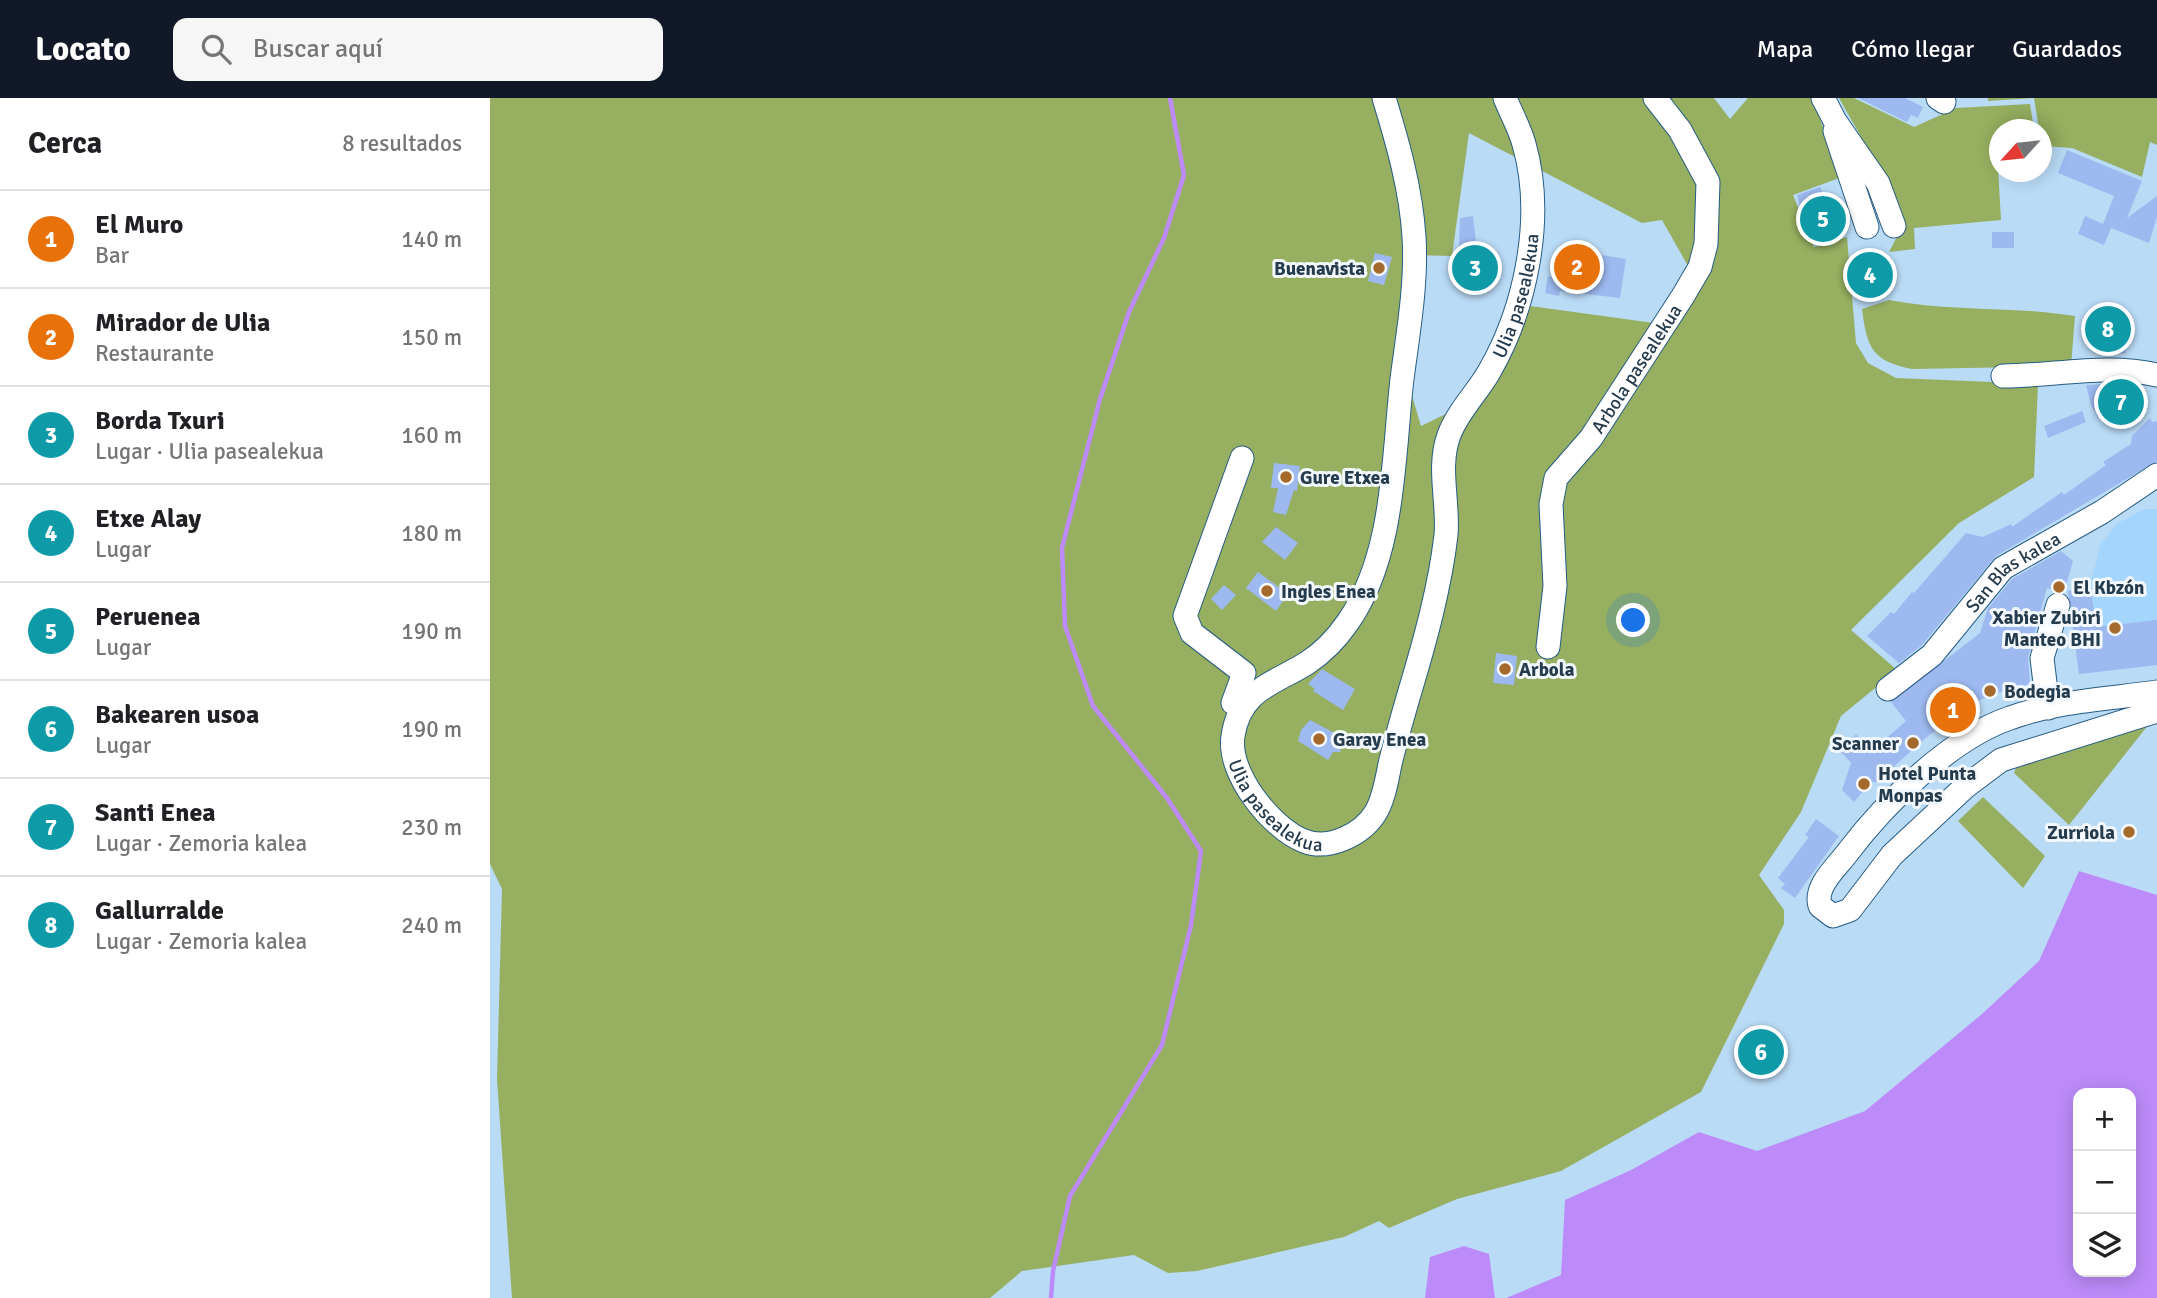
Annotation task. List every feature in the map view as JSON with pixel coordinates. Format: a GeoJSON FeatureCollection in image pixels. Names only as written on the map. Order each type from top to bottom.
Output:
{"type":"FeatureCollection","features":[{"type":"Feature","properties":{"kind":"street","name":"Ulia pasealekua"},"geometry":{"type":"LineString","coordinates":[[1384,98],[1409,185],[1415,241],[1388,502],[1378,557],[1367,590],[1339,635],[1323,652],[1303,666],[1257,690],[1243,708],[1233,736],[1234,760],[1243,780],[1261,807],[1291,834],[1309,844],[1347,839],[1376,812],[1419,661],[1436,587],[1446,534],[1444,456],[1449,435],[1490,371],[1513,318],[1527,272],[1532,212],[1530,182],[1524,144],[1505,98]]}},
{"type":"Feature","properties":{"kind":"street","name":"Arbola pasealekua"},"geometry":{"type":"LineString","coordinates":[[1548,647],[1555,586],[1551,504],[1556,478],[1591,438],[1683,296],[1700,267],[1706,244],[1708,182],[1689,146],[1655,98]]}},
{"type":"Feature","properties":{"kind":"street"},"geometry":{"type":"LineString","coordinates":[[1823,98],[1835,121],[1878,183],[1894,226]]}},
{"type":"Feature","properties":{"kind":"street"},"geometry":{"type":"LineString","coordinates":[[1835,121],[1834,135],[1867,228]]}},
{"type":"Feature","properties":{"kind":"street"},"geometry":{"type":"LineString","coordinates":[[2003,376],[2047,376],[2103,369],[2137,370],[2157,375]]}},
{"type":"Feature","properties":{"kind":"street"},"geometry":{"type":"LineString","coordinates":[[1242,458],[1185,616],[1192,634],[1244,673],[1233,703],[1243,708]]}},
{"type":"Feature","properties":{"kind":"street","name":"San Blas kalea"},"geometry":{"type":"LineString","coordinates":[[1888,689],[1932,655],[2003,568],[2155,479]]}},
{"type":"Feature","properties":{"kind":"street"},"geometry":{"type":"LineString","coordinates":[[2048,708],[2042,658],[2058,605]]}},
{"type":"Feature","properties":{"kind":"street"},"geometry":{"type":"LineString","coordinates":[[2157,692],[2048,708],[1994,724],[1966,739],[1862,833],[1819,890],[1820,906],[1833,916],[1850,910],[1892,855],[1965,787],[2009,757],[2157,711]]}},
{"type":"Feature","properties":{"kind":"street"},"geometry":{"type":"LineString","coordinates":[[1994,724],[1993,744],[2009,757]]}},
{"type":"Feature","properties":{"kind":"shaded area","name":"Xabier Zubiri Manteo BHI"},"geometry":{"type":"Polygon","coordinates":[[[2145,509],[2157,509],[2157,665],[2079,674],[2068,591],[2090,587],[2100,545],[2118,523],[2145,509]]]}},
{"type":"Feature","properties":{"kind":"shaded area"},"geometry":{"type":"Polygon","coordinates":[[[2079,871],[2157,895],[2157,1298],[1506,1298],[1561,1275],[1565,1200],[1631,1170],[1699,1132],[1757,1151],[1865,1111],[1982,1014],[2039,961],[2079,871]]]}},
{"type":"Feature","properties":{"kind":"shaded area"},"geometry":{"type":"Polygon","coordinates":[[[1464,1246],[1489,1254],[1495,1298],[1425,1298],[1430,1257],[1464,1246]]]}},
{"type":"Feature","properties":{"kind":"green space"},"geometry":{"type":"Polygon","coordinates":[[[490,98],[1714,98],[1730,119],[1748,98],[1812,98],[1842,177],[1793,195],[1814,247],[1847,237],[1856,343],[1868,363],[1896,378],[2038,384],[2034,477],[1959,523],[1851,630],[1897,670],[1841,716],[1801,812],[1759,875],[1784,910],[1784,924],[1701,1092],[1561,1171],[1457,1199],[1389,1228],[1379,1221],[1344,1237],[1197,1271],[1168,1273],[1134,1255],[1022,1271],[990,1298],[512,1298],[497,1079],[502,889],[490,864],[490,98]],[[1469,133],[1452,256],[1409,255],[1407,379],[1421,426],[1487,394],[1530,306],[1654,323],[1688,266],[1662,220],[1642,223],[1469,133]]]}},
{"type":"Feature","properties":{"kind":"green space"},"geometry":{"type":"Polygon","coordinates":[[[1839,98],[1854,98],[1914,127],[1956,108],[2030,104],[2032,119],[1989,119],[1989,182],[1999,182],[2001,220],[1914,228],[1915,249],[1889,252],[1901,229],[1873,158],[1839,98]]]}},
{"type":"Feature","properties":{"kind":"green space"},"geometry":{"type":"Polygon","coordinates":[[[1988,98],[2034,98],[1988,101],[1988,98]]]}},
{"type":"Feature","properties":{"kind":"green space"},"geometry":{"type":"Polygon","coordinates":[[[2034,98],[2157,98],[2157,145],[2150,142],[2142,177],[2072,148],[2052,147],[2052,119],[2037,119],[2034,98]]]}},
{"type":"Feature","properties":{"kind":"green space"},"geometry":{"type":"Polygon","coordinates":[[[1889,300],[2075,316],[2071,366],[1912,369],[1899,366],[1888,362],[1874,351],[1866,334],[1862,309],[1889,300]]]}},
{"type":"Feature","properties":{"kind":"green space"},"geometry":{"type":"Polygon","coordinates":[[[2149,724],[2069,825],[2014,773],[2017,765],[2149,724]]]}},
{"type":"Feature","properties":{"kind":"green space"},"geometry":{"type":"Polygon","coordinates":[[[1983,797],[2045,856],[2023,888],[1958,821],[1983,797]]]}},
{"type":"Feature","properties":{"kind":"building"},"geometry":{"type":"Polygon","coordinates":[[[1858,98],[1905,98],[1923,107],[1918,118],[1911,115],[1907,122],[1858,98]]]}},
{"type":"Feature","properties":{"kind":"building"},"geometry":{"type":"Polygon","coordinates":[[[2067,150],[2142,181],[2127,218],[2157,196],[2157,217],[2149,243],[2111,228],[2104,245],[2078,234],[2085,216],[2103,224],[2114,196],[2058,173],[2067,150]]]}},
{"type":"Feature","properties":{"kind":"building"},"geometry":{"type":"Polygon","coordinates":[[[1820,187],[1836,229],[1819,235],[1811,214],[1800,206],[1797,195],[1820,187]]]}},
{"type":"Feature","properties":{"kind":"building"},"geometry":{"type":"Polygon","coordinates":[[[1473,216],[1477,250],[1486,248],[1492,274],[1462,281],[1458,263],[1463,261],[1459,247],[1460,218],[1473,216]]]}},
{"type":"Feature","properties":{"kind":"building"},"geometry":{"type":"Polygon","coordinates":[[[1992,232],[2014,232],[2014,248],[1992,248],[1992,232]]]}},
{"type":"Feature","properties":{"kind":"building"},"geometry":{"type":"Polygon","coordinates":[[[1565,249],[1626,259],[1620,298],[1560,291],[1559,296],[1545,293],[1548,276],[1560,279],[1565,249]]]}},
{"type":"Feature","properties":{"kind":"building","name":"Buenavista"},"geometry":{"type":"Polygon","coordinates":[[[1375,253],[1392,257],[1384,285],[1368,281],[1375,253]]]}},
{"type":"Feature","properties":{"kind":"building"},"geometry":{"type":"Polygon","coordinates":[[[1860,254],[1881,255],[1880,295],[1860,295],[1860,254]]]}},
{"type":"Feature","properties":{"kind":"building"},"geometry":{"type":"Polygon","coordinates":[[[2124,319],[2126,353],[2099,355],[2097,338],[2092,338],[2091,321],[2124,319]]]}},
{"type":"Feature","properties":{"kind":"building"},"geometry":{"type":"Polygon","coordinates":[[[2104,384],[2104,391],[2123,384],[2133,402],[2105,420],[2102,415],[2098,418],[2091,405],[2086,385],[2104,384]]]}},
{"type":"Feature","properties":{"kind":"building"},"geometry":{"type":"Polygon","coordinates":[[[2082,411],[2086,422],[2048,438],[2044,426],[2082,411]]]}},
{"type":"Feature","properties":{"kind":"building"},"geometry":{"type":"Polygon","coordinates":[[[2150,418],[2152,422],[2157,421],[2157,461],[1996,556],[1922,645],[1899,663],[1867,636],[1891,612],[1894,614],[1966,533],[1983,537],[2011,524],[2012,527],[2062,492],[2064,495],[2106,465],[2103,462],[2131,444],[2132,436],[2150,418]]]}},
{"type":"Feature","properties":{"kind":"building","name":"Gure Etxea"},"geometry":{"type":"Polygon","coordinates":[[[1274,463],[1300,466],[1297,491],[1294,490],[1286,515],[1273,512],[1278,488],[1271,488],[1274,463]]]}},
{"type":"Feature","properties":{"kind":"building","name":"Ingles Enea"},"geometry":{"type":"Polygon","coordinates":[[[1276,527],[1298,543],[1285,560],[1262,542],[1276,527]]]}},
{"type":"Feature","properties":{"kind":"building"},"geometry":{"type":"Polygon","coordinates":[[[2061,551],[2073,561],[2064,593],[2047,588],[2028,657],[2030,684],[1968,705],[1922,741],[1877,782],[1871,782],[1854,802],[1842,790],[1851,763],[1840,751],[1856,734],[1872,751],[1906,721],[1891,702],[1980,633],[1988,608],[2012,579],[2061,551]]]}},
{"type":"Feature","properties":{"kind":"building","name":"Ingles Enea"},"geometry":{"type":"Polygon","coordinates":[[[1258,572],[1288,594],[1276,611],[1246,588],[1258,572]]]}},
{"type":"Feature","properties":{"kind":"building"},"geometry":{"type":"Polygon","coordinates":[[[1224,585],[1236,595],[1222,610],[1211,599],[1224,585]]]}},
{"type":"Feature","properties":{"kind":"building"},"geometry":{"type":"Polygon","coordinates":[[[2090,587],[2097,627],[2157,620],[2157,665],[2079,674],[2068,591],[2090,587]]]}},
{"type":"Feature","properties":{"kind":"building","name":"Arbola"},"geometry":{"type":"Polygon","coordinates":[[[1496,653],[1517,656],[1514,685],[1493,683],[1496,653]]]}},
{"type":"Feature","properties":{"kind":"building"},"geometry":{"type":"Polygon","coordinates":[[[1322,669],[1355,689],[1343,710],[1313,691],[1315,689],[1308,684],[1322,669]]]}},
{"type":"Feature","properties":{"kind":"building","name":"Garay Enea"},"geometry":{"type":"Polygon","coordinates":[[[1310,720],[1340,736],[1337,743],[1341,752],[1333,752],[1328,760],[1298,741],[1301,730],[1310,720]]]}},
{"type":"Feature","properties":{"kind":"building"},"geometry":{"type":"Polygon","coordinates":[[[1816,819],[1839,836],[1795,898],[1781,888],[1785,884],[1778,878],[1809,837],[1805,835],[1816,819]]]}},
{"type":"Feature","properties":{"kind":"waterway"},"geometry":{"type":"LineString","coordinates":[[1051,1298],[1053,1271],[1070,1196],[1162,1045],[1191,925],[1201,851],[1167,798],[1093,706],[1065,626],[1062,548],[1100,399],[1129,312],[1164,238],[1184,175],[1170,98]]}},
{"type":"Feature","properties":{"kind":"place","name":"Peruenea"},"geometry":{"type":"Point","coordinates":[1823,219]}},
{"type":"Feature","properties":{"kind":"place","name":"Mirador de Ulia"},"geometry":{"type":"Point","coordinates":[1577,267]}},
{"type":"Feature","properties":{"kind":"place","name":"Buenavista"},"geometry":{"type":"Point","coordinates":[1379,268]}},
{"type":"Feature","properties":{"kind":"place","name":"Borda Txuri"},"geometry":{"type":"Point","coordinates":[1475,268]}},
{"type":"Feature","properties":{"kind":"place","name":"Etxe Alay"},"geometry":{"type":"Point","coordinates":[1870,275]}},
{"type":"Feature","properties":{"kind":"place","name":"Gallurralde"},"geometry":{"type":"Point","coordinates":[2108,329]}},
{"type":"Feature","properties":{"kind":"place","name":"Santi Enea"},"geometry":{"type":"Point","coordinates":[2121,402]}},
{"type":"Feature","properties":{"kind":"place","name":"Gure Etxea"},"geometry":{"type":"Point","coordinates":[1286,477]}},
{"type":"Feature","properties":{"kind":"place","name":"El Kbzón"},"geometry":{"type":"Point","coordinates":[2059,587]}},
{"type":"Feature","properties":{"kind":"place","name":"Ingles Enea"},"geometry":{"type":"Point","coordinates":[1267,591]}},
{"type":"Feature","properties":{"kind":"place","name":"Xabier Zubiri Manteo BHI"},"geometry":{"type":"Point","coordinates":[2115,628]}},
{"type":"Feature","properties":{"kind":"place","name":"Arbola"},"geometry":{"type":"Point","coordinates":[1505,669]}},
{"type":"Feature","properties":{"kind":"place","name":"Bodegia"},"geometry":{"type":"Point","coordinates":[1990,691]}},
{"type":"Feature","properties":{"kind":"place","name":"El Muro"},"geometry":{"type":"Point","coordinates":[1953,710]}},
{"type":"Feature","properties":{"kind":"place","name":"Garay Enea"},"geometry":{"type":"Point","coordinates":[1319,739]}},
{"type":"Feature","properties":{"kind":"place","name":"Scanner"},"geometry":{"type":"Point","coordinates":[1913,743]}},
{"type":"Feature","properties":{"kind":"place","name":"Hotel Punta Monpas"},"geometry":{"type":"Point","coordinates":[1864,784]}},
{"type":"Feature","properties":{"kind":"place","name":"Zurriola"},"geometry":{"type":"Point","coordinates":[2129,832]}},
{"type":"Feature","properties":{"kind":"place","name":"Bakearen usoa"},"geometry":{"type":"Point","coordinates":[1761,1052]}}]}
